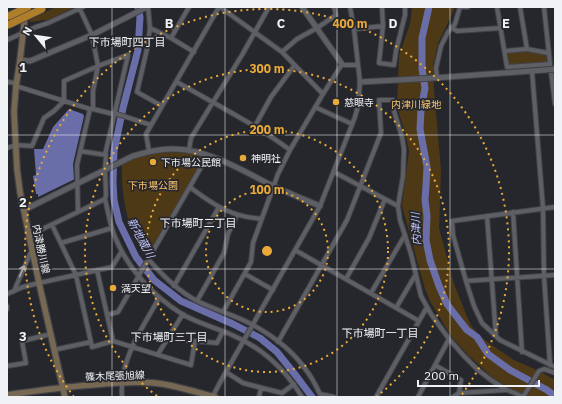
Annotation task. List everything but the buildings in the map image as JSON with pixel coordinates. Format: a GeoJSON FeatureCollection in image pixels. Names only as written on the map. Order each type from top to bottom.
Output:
{"type":"FeatureCollection","features":[{"type":"Feature","properties":{"kind":"highway"},"geometry":{"type":"LineString","coordinates":[[9,16],[27,7]]}},
{"type":"Feature","properties":{"kind":"highway"},"geometry":{"type":"LineString","coordinates":[[8,25],[42,9]]}},
{"type":"Feature","properties":{"kind":"main road","name":"内津勝川線"},"geometry":{"type":"LineString","coordinates":[[27,7],[16,85],[14,112],[17,169],[32,252],[65,397]]}},
{"type":"Feature","properties":{"kind":"main road","name":"篠木尾張旭線"},"geometry":{"type":"LineString","coordinates":[[7,395],[122,382],[137,382],[163,384],[214,397]]}},
{"type":"Feature","properties":{"kind":"street"},"geometry":{"type":"LineString","coordinates":[[20,60],[30,61],[92,35],[146,7],[150,28],[147,49],[137,92],[162,106]]}},
{"type":"Feature","properties":{"kind":"street"},"geometry":{"type":"LineString","coordinates":[[171,38],[189,7]]}},
{"type":"Feature","properties":{"kind":"street"},"geometry":{"type":"LineString","coordinates":[[149,151],[146,134],[220,7],[282,52],[323,94]]}},
{"type":"Feature","properties":{"kind":"street"},"geometry":{"type":"LineString","coordinates":[[189,150],[191,138],[269,7]]}},
{"type":"Feature","properties":{"kind":"street"},"geometry":{"type":"LineString","coordinates":[[302,7],[342,65]]}},
{"type":"Feature","properties":{"kind":"street"},"geometry":{"type":"LineString","coordinates":[[282,52],[297,39],[336,15],[334,7]]}},
{"type":"Feature","properties":{"kind":"street"},"geometry":{"type":"LineString","coordinates":[[214,397],[215,392],[226,372],[320,206],[352,124],[358,106],[360,82],[350,7]]}},
{"type":"Feature","properties":{"kind":"street"},"geometry":{"type":"LineString","coordinates":[[382,7],[383,26],[379,63],[394,65],[396,50],[405,15],[405,7]]}},
{"type":"Feature","properties":{"kind":"street"},"geometry":{"type":"LineString","coordinates":[[436,78],[436,68],[441,46],[448,32],[455,24],[460,7],[468,7]]}},
{"type":"Feature","properties":{"kind":"street"},"geometry":{"type":"LineString","coordinates":[[497,7],[507,67],[550,64]]}},
{"type":"Feature","properties":{"kind":"street"},"geometry":{"type":"LineString","coordinates":[[520,7],[526,50]]}},
{"type":"Feature","properties":{"kind":"street"},"geometry":{"type":"LineString","coordinates":[[544,7],[548,53],[555,104]]}},
{"type":"Feature","properties":{"kind":"street"},"geometry":{"type":"LineString","coordinates":[[7,40],[81,8],[92,35],[98,66],[91,109],[77,165],[78,211]]}},
{"type":"Feature","properties":{"kind":"street"},"geometry":{"type":"LineString","coordinates":[[354,29],[383,26]]}},
{"type":"Feature","properties":{"kind":"street"},"geometry":{"type":"LineString","coordinates":[[150,28],[171,38],[194,52]]}},
{"type":"Feature","properties":{"kind":"street"},"geometry":{"type":"LineString","coordinates":[[452,28],[457,31],[501,28]]}},
{"type":"Feature","properties":{"kind":"street"},"geometry":{"type":"LineString","coordinates":[[505,51],[526,50],[548,53]]}},
{"type":"Feature","properties":{"kind":"street"},"geometry":{"type":"LineString","coordinates":[[7,148],[16,145],[32,146],[44,118],[64,101],[64,81],[128,55],[104,155],[106,155],[105,199],[112,228],[122,252],[159,298],[182,314],[197,322],[245,339],[284,371],[302,397]]}},
{"type":"Feature","properties":{"kind":"street"},"geometry":{"type":"LineString","coordinates":[[342,65],[358,65]]}},
{"type":"Feature","properties":{"kind":"street"},"geometry":{"type":"LineString","coordinates":[[223,312],[251,262],[253,243],[278,174],[315,107],[342,65]]}},
{"type":"Feature","properties":{"kind":"street"},"geometry":{"type":"LineString","coordinates":[[254,126],[271,97],[294,66]]}},
{"type":"Feature","properties":{"kind":"street"},"geometry":{"type":"LineString","coordinates":[[360,82],[555,69]]}},
{"type":"Feature","properties":{"kind":"street"},"geometry":{"type":"LineString","coordinates":[[532,70],[543,208],[544,276],[550,365]]}},
{"type":"Feature","properties":{"kind":"street"},"geometry":{"type":"LineString","coordinates":[[7,82],[64,101],[151,125]]}},
{"type":"Feature","properties":{"kind":"street"},"geometry":{"type":"LineString","coordinates":[[177,82],[274,138],[290,150]]}},
{"type":"Feature","properties":{"kind":"street"},"geometry":{"type":"LineString","coordinates":[[278,342],[347,220],[381,133],[379,100],[393,100],[394,111],[402,137],[404,150],[403,176],[398,206],[400,220],[411,254],[421,296],[431,314],[449,340],[478,370],[507,390]]}},
{"type":"Feature","properties":{"kind":"street"},"geometry":{"type":"LineString","coordinates":[[315,107],[352,124]]}},
{"type":"Feature","properties":{"kind":"street"},"geometry":{"type":"LineString","coordinates":[[24,210],[132,156],[149,151],[175,148],[213,156],[274,186],[320,206]]}},
{"type":"Feature","properties":{"kind":"street"},"geometry":{"type":"LineString","coordinates":[[80,151],[104,155]]}},
{"type":"Feature","properties":{"kind":"street"},"geometry":{"type":"LineString","coordinates":[[107,314],[118,312],[208,155]]}},
{"type":"Feature","properties":{"kind":"street"},"geometry":{"type":"LineString","coordinates":[[334,172],[398,206]]}},
{"type":"Feature","properties":{"kind":"street"},"geometry":{"type":"LineString","coordinates":[[190,187],[206,200],[219,207],[237,214],[262,219]]}},
{"type":"Feature","properties":{"kind":"street"},"geometry":{"type":"LineString","coordinates":[[32,234],[105,199]]}},
{"type":"Feature","properties":{"kind":"street"},"geometry":{"type":"LineString","coordinates":[[346,279],[369,238],[384,199]]}},
{"type":"Feature","properties":{"kind":"street"},"geometry":{"type":"LineString","coordinates":[[174,286],[219,207]]}},
{"type":"Feature","properties":{"kind":"street"},"geometry":{"type":"LineString","coordinates":[[555,207],[452,221],[453,235],[466,281],[474,306],[482,323],[500,340],[555,367]]}},
{"type":"Feature","properties":{"kind":"street"},"geometry":{"type":"LineString","coordinates":[[513,212],[522,352]]}},
{"type":"Feature","properties":{"kind":"street"},"geometry":{"type":"LineString","coordinates":[[197,301],[224,253],[228,234],[237,214]]}},
{"type":"Feature","properties":{"kind":"street"},"geometry":{"type":"LineString","coordinates":[[487,216],[496,336]]}},
{"type":"Feature","properties":{"kind":"street"},"geometry":{"type":"LineString","coordinates":[[52,225],[76,275],[92,347],[113,341],[191,365],[195,341],[217,343],[223,332]]}},
{"type":"Feature","properties":{"kind":"street"},"geometry":{"type":"LineString","coordinates":[[61,243],[112,228]]}},
{"type":"Feature","properties":{"kind":"street"},"geometry":{"type":"LineString","coordinates":[[371,293],[405,235]]}},
{"type":"Feature","properties":{"kind":"street"},"geometry":{"type":"LineString","coordinates":[[295,250],[419,321]]}},
{"type":"Feature","properties":{"kind":"street"},"geometry":{"type":"LineString","coordinates":[[13,292],[32,252]]}},
{"type":"Feature","properties":{"kind":"street"},"geometry":{"type":"LineString","coordinates":[[7,294],[23,287],[112,267],[122,252]]}},
{"type":"Feature","properties":{"kind":"street"},"geometry":{"type":"LineString","coordinates":[[148,260],[160,273],[182,292],[197,301],[252,326],[287,348],[307,371],[320,394],[334,397]]}},
{"type":"Feature","properties":{"kind":"street"},"geometry":{"type":"LineString","coordinates":[[97,270],[113,341]]}},
{"type":"Feature","properties":{"kind":"street"},"geometry":{"type":"LineString","coordinates":[[245,274],[273,290]]}},
{"type":"Feature","properties":{"kind":"street"},"geometry":{"type":"LineString","coordinates":[[396,308],[416,274]]}},
{"type":"Feature","properties":{"kind":"street"},"geometry":{"type":"LineString","coordinates":[[466,281],[555,275]]}},
{"type":"Feature","properties":{"kind":"street"},"geometry":{"type":"LineString","coordinates":[[122,397],[122,382],[131,347],[159,298]]}},
{"type":"Feature","properties":{"kind":"street"},"geometry":{"type":"LineString","coordinates":[[376,397],[427,307]]}},
{"type":"Feature","properties":{"kind":"street"},"geometry":{"type":"LineString","coordinates":[[158,354],[182,314]]}},
{"type":"Feature","properties":{"kind":"street"},"geometry":{"type":"LineString","coordinates":[[7,366],[26,363],[22,341],[51,334]]}},
{"type":"Feature","properties":{"kind":"street"},"geometry":{"type":"LineString","coordinates":[[418,397],[449,340]]}},
{"type":"Feature","properties":{"kind":"street"},"geometry":{"type":"LineString","coordinates":[[58,349],[91,342]]}},
{"type":"Feature","properties":{"kind":"street"},"geometry":{"type":"LineString","coordinates":[[435,365],[461,380],[456,395],[507,390],[523,396],[539,371],[544,368],[555,372]]}},
{"type":"Feature","properties":{"kind":"street"},"geometry":{"type":"LineString","coordinates":[[226,372],[243,383],[282,393],[294,384]]}},
{"type":"Feature","properties":{"kind":"street"},"geometry":{"type":"LineString","coordinates":[[259,397],[261,388]]}},
{"type":"Feature","properties":{"kind":"street"},"geometry":{"type":"LineString","coordinates":[[476,397],[477,392]]}},
{"type":"Feature","properties":{"kind":"green space"},"geometry":{"type":"Polygon","coordinates":[[[56,7],[75,7],[48,20],[31,22],[29,20],[56,7]]]}},
{"type":"Feature","properties":{"kind":"green space","name":"内津川緑地"},"geometry":{"type":"Polygon","coordinates":[[[412,7],[455,7],[438,43],[433,66],[441,171],[439,228],[454,284],[468,319],[472,327],[479,335],[514,360],[555,380],[555,397],[525,397],[492,377],[467,354],[451,336],[430,301],[425,289],[402,206],[409,151],[397,107],[399,56],[410,24],[412,7]]]}},
{"type":"Feature","properties":{"kind":"green space"},"geometry":{"type":"Polygon","coordinates":[[[525,51],[546,55],[547,62],[509,64],[508,53],[525,51]]]}},
{"type":"Feature","properties":{"kind":"green space","name":"下市場公園"},"geometry":{"type":"Polygon","coordinates":[[[163,152],[188,153],[204,157],[147,257],[140,247],[130,225],[124,200],[122,163],[140,156],[163,152]]]}},
{"type":"Feature","properties":{"kind":"water"},"geometry":{"type":"Polygon","coordinates":[[[69,109],[83,114],[84,116],[73,164],[74,179],[38,197],[38,194],[36,194],[33,176],[36,175],[34,149],[43,149],[53,127],[69,109]]]}},
{"type":"Feature","properties":{"kind":"waterway","name":"新地蔵川"},"geometry":{"type":"LineString","coordinates":[[138,7],[140,17],[138,50],[114,151],[114,200],[119,222],[136,257],[154,280],[181,301],[233,324],[260,338],[277,352],[312,397]]}},
{"type":"Feature","properties":{"kind":"waterway","name":"内津川"},"geometry":{"type":"LineString","coordinates":[[429,7],[422,38],[422,69],[425,88],[421,110],[420,129],[427,167],[425,200],[427,216],[426,240],[430,260],[447,304],[467,330],[477,337],[488,354],[510,370],[555,396]]}},
{"type":"Feature","properties":{"kind":"place","name":"慈眼寺"},"geometry":{"type":"Point","coordinates":[336,102]}},
{"type":"Feature","properties":{"kind":"place","name":"神明社"},"geometry":{"type":"Point","coordinates":[243,158]}},
{"type":"Feature","properties":{"kind":"place","name":"下市場公民館"},"geometry":{"type":"Point","coordinates":[153,162]}},
{"type":"Feature","properties":{"kind":"place","name":"満天望"},"geometry":{"type":"Point","coordinates":[113,288]}},
{"type":"Feature","properties":{"kind":"district","name":"下市場町四丁目"},"geometry":{"type":"Point","coordinates":[127,42]}},
{"type":"Feature","properties":{"kind":"district","name":"下市場町二丁目"},"geometry":{"type":"Point","coordinates":[198,223]}},
{"type":"Feature","properties":{"kind":"district","name":"下市場町一丁目"},"geometry":{"type":"Point","coordinates":[380,333]}},
{"type":"Feature","properties":{"kind":"district","name":"下市場町三丁目"},"geometry":{"type":"Point","coordinates":[169,337]}}]}
